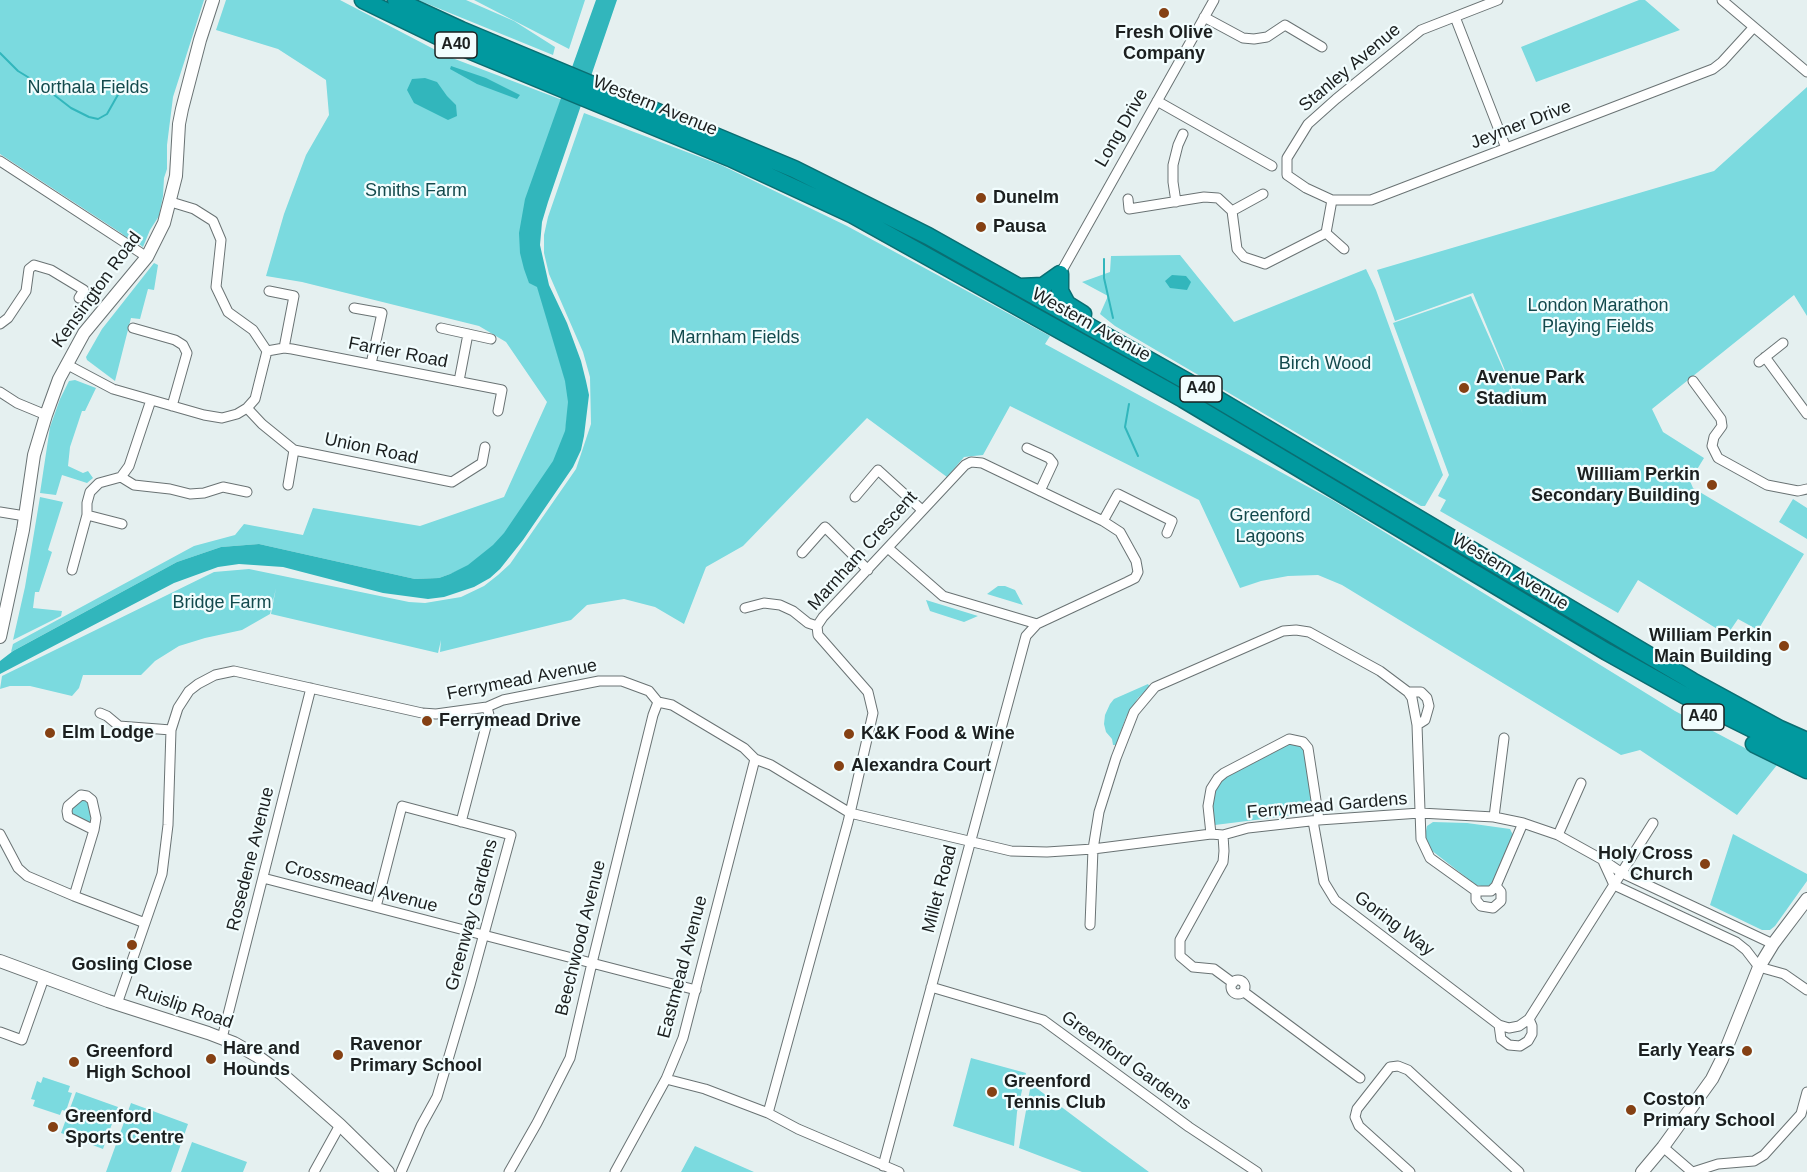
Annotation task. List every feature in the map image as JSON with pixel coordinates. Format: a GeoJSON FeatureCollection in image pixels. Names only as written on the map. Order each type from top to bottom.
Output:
{"type":"FeatureCollection","features":[{"type":"Feature","properties":{"kind":"highway","name":"Western Avenue"},"geometry":{"type":"LineString","coordinates":[[363,0],[454,44],[554,77],[600,96],[853,215],[1184,399],[1606,652],[1684,695],[1776,734]]}},
{"type":"Feature","properties":{"kind":"highway","name":"Western Avenue"},"geometry":{"type":"LineString","coordinates":[[396,0],[554,77]]}},
{"type":"Feature","properties":{"kind":"highway","name":"Western Avenue"},"geometry":{"type":"LineString","coordinates":[[600,96],[738,144],[832,187],[928,236],[1195,386],[1692,681],[1776,734]]}},
{"type":"Feature","properties":{"kind":"highway"},"geometry":{"type":"LineString","coordinates":[[1019,287],[1043,286],[1060,274]]}},
{"type":"Feature","properties":{"kind":"highway"},"geometry":{"type":"LineString","coordinates":[[1060,274],[1060,291],[1067,304],[1195,386]]}},
{"type":"Feature","properties":{"kind":"highway","name":"A40"},"geometry":{"type":"LineString","coordinates":[[1619,639],[1679,664],[1807,729]]}},
{"type":"Feature","properties":{"kind":"highway","name":"A40"},"geometry":{"type":"LineString","coordinates":[[1606,652],[1663,694],[1706,719],[1807,770]]}},
{"type":"Feature","properties":{"kind":"highway","name":"A40"},"geometry":{"type":"LineString","coordinates":[[1776,734],[1807,741]]}},
{"type":"Feature","properties":{"kind":"highway","name":"A40"},"geometry":{"type":"LineString","coordinates":[[1776,734],[1807,756]]}},
{"type":"Feature","properties":{"kind":"street","name":"Kensington Road"},"geometry":{"type":"LineString","coordinates":[[0,637],[25,516],[34,455],[46,415],[66,364],[84,333],[147,257],[159,234],[171,202],[176,176],[180,118],[194,59],[213,0]]}},
{"type":"Feature","properties":{"kind":"street","name":"Long Drive"},"geometry":{"type":"LineString","coordinates":[[1060,274],[1214,0]]}},
{"type":"Feature","properties":{"kind":"street","name":"Stanley Avenue"},"geometry":{"type":"LineString","coordinates":[[1287,175],[1287,158],[1308,124],[1421,30],[1498,0]]}},
{"type":"Feature","properties":{"kind":"street"},"geometry":{"type":"LineString","coordinates":[[1722,0],[1807,72]]}},
{"type":"Feature","properties":{"kind":"street"},"geometry":{"type":"LineString","coordinates":[[1204,17],[1243,38],[1267,37],[1285,25],[1322,47]]}},
{"type":"Feature","properties":{"kind":"street"},"geometry":{"type":"LineString","coordinates":[[1455,17],[1506,148]]}},
{"type":"Feature","properties":{"kind":"street","name":"Jeymer Drive"},"geometry":{"type":"LineString","coordinates":[[1287,175],[1306,188],[1332,200],[1371,200],[1713,69],[1753,28]]}},
{"type":"Feature","properties":{"kind":"street"},"geometry":{"type":"LineString","coordinates":[[1157,101],[1272,166]]}},
{"type":"Feature","properties":{"kind":"street"},"geometry":{"type":"LineString","coordinates":[[1176,202],[1173,165],[1183,134]]}},
{"type":"Feature","properties":{"kind":"street"},"geometry":{"type":"LineString","coordinates":[[0,161],[147,257]]}},
{"type":"Feature","properties":{"kind":"street"},"geometry":{"type":"LineString","coordinates":[[1232,211],[1263,194]]}},
{"type":"Feature","properties":{"kind":"street"},"geometry":{"type":"LineString","coordinates":[[1128,199],[1130,209],[1204,197],[1218,198],[1232,211],[1237,249],[1244,257],[1265,264],[1326,233]]}},
{"type":"Feature","properties":{"kind":"street"},"geometry":{"type":"LineString","coordinates":[[1326,233],[1332,200]]}},
{"type":"Feature","properties":{"kind":"street"},"geometry":{"type":"LineString","coordinates":[[66,364],[112,389],[222,418],[237,414],[255,399],[267,351],[253,330],[228,312],[216,287],[221,240],[213,221],[194,209],[171,202]]}},
{"type":"Feature","properties":{"kind":"street"},"geometry":{"type":"LineString","coordinates":[[1326,233],[1344,249]]}},
{"type":"Feature","properties":{"kind":"street"},"geometry":{"type":"LineString","coordinates":[[0,324],[8,318],[26,291],[29,269],[34,265],[51,270],[84,290],[79,298]]}},
{"type":"Feature","properties":{"kind":"street"},"geometry":{"type":"LineString","coordinates":[[269,291],[294,296],[284,348]]}},
{"type":"Feature","properties":{"kind":"street"},"geometry":{"type":"LineString","coordinates":[[354,308],[382,314],[371,364]]}},
{"type":"Feature","properties":{"kind":"street"},"geometry":{"type":"LineString","coordinates":[[133,328],[175,340],[183,345],[187,352],[172,406]]}},
{"type":"Feature","properties":{"kind":"street"},"geometry":{"type":"LineString","coordinates":[[441,328],[490,339]]}},
{"type":"Feature","properties":{"kind":"street"},"geometry":{"type":"LineString","coordinates":[[459,381],[468,334]]}},
{"type":"Feature","properties":{"kind":"street"},"geometry":{"type":"LineString","coordinates":[[1783,343],[1762,360],[1807,414]]}},
{"type":"Feature","properties":{"kind":"street","name":"Farrier Road"},"geometry":{"type":"LineString","coordinates":[[267,351],[284,348],[502,390],[498,411]]}},
{"type":"Feature","properties":{"kind":"street"},"geometry":{"type":"LineString","coordinates":[[1693,381],[1721,419],[1722,426],[1714,437],[1712,446],[1718,458],[1767,485],[1798,491],[1807,489]]}},
{"type":"Feature","properties":{"kind":"street"},"geometry":{"type":"LineString","coordinates":[[0,392],[17,403],[46,415]]}},
{"type":"Feature","properties":{"kind":"street"},"geometry":{"type":"LineString","coordinates":[[72,570],[87,514],[88,497],[93,487],[121,477],[129,466],[151,400]]}},
{"type":"Feature","properties":{"kind":"street","name":"Union Road"},"geometry":{"type":"LineString","coordinates":[[247,408],[262,424],[294,450],[452,482],[482,464],[485,447]]}},
{"type":"Feature","properties":{"kind":"street"},"geometry":{"type":"LineString","coordinates":[[1028,448],[1049,458],[1053,463],[1040,491]]}},
{"type":"Feature","properties":{"kind":"street"},"geometry":{"type":"LineString","coordinates":[[288,485],[294,450]]}},
{"type":"Feature","properties":{"kind":"street","name":"Marnham Crescent"},"geometry":{"type":"LineString","coordinates":[[768,1113],[850,813],[873,713],[868,692],[818,635],[817,626],[922,510],[965,465],[971,462],[982,464],[1103,521],[1120,532],[1136,561],[1138,572],[1135,578],[1037,624]]}},
{"type":"Feature","properties":{"kind":"street"},"geometry":{"type":"LineString","coordinates":[[855,496],[878,470],[922,510]]}},
{"type":"Feature","properties":{"kind":"street"},"geometry":{"type":"LineString","coordinates":[[121,477],[134,485],[190,494],[204,493],[223,487],[247,492]]}},
{"type":"Feature","properties":{"kind":"street"},"geometry":{"type":"LineString","coordinates":[[1103,521],[1118,494],[1172,521],[1167,533]]}},
{"type":"Feature","properties":{"kind":"street"},"geometry":{"type":"LineString","coordinates":[[0,512],[25,516]]}},
{"type":"Feature","properties":{"kind":"street"},"geometry":{"type":"LineString","coordinates":[[87,514],[122,524]]}},
{"type":"Feature","properties":{"kind":"street"},"geometry":{"type":"LineString","coordinates":[[801,553],[825,527],[868,570]]}},
{"type":"Feature","properties":{"kind":"street"},"geometry":{"type":"LineString","coordinates":[[888,548],[943,596],[1037,624]]}},
{"type":"Feature","properties":{"kind":"street"},"geometry":{"type":"LineString","coordinates":[[745,609],[764,603],[780,605],[793,610],[808,623],[817,626]]}},
{"type":"Feature","properties":{"kind":"street","name":"Millet Road"},"geometry":{"type":"LineString","coordinates":[[883,1166],[1026,636],[1037,624]]}},
{"type":"Feature","properties":{"kind":"street"},"geometry":{"type":"LineString","coordinates":[[1090,925],[1093,849],[1099,812],[1134,712],[1155,687],[1283,631],[1309,632],[1380,671],[1408,692],[1412,698],[1417,725],[1421,839],[1430,858],[1476,891],[1491,891],[1496,886],[1523,823]]}},
{"type":"Feature","properties":{"kind":"street","name":"Ferrymead Avenue"},"geometry":{"type":"LineString","coordinates":[[117,1004],[162,874],[166,852],[171,730],[178,708],[189,691],[215,675],[234,671],[422,713],[436,714],[487,707],[503,700],[611,680],[633,684],[649,691],[658,702],[672,705],[744,748],[755,759],[771,765],[850,813],[1011,851],[1047,852]]}},
{"type":"Feature","properties":{"kind":"street","name":"Rosedene Avenue"},"geometry":{"type":"LineString","coordinates":[[222,1038],[311,688]]}},
{"type":"Feature","properties":{"kind":"street"},"geometry":{"type":"LineString","coordinates":[[1408,692],[1421,692],[1427,698],[1429,706],[1425,720],[1417,725]]}},
{"type":"Feature","properties":{"kind":"street","name":"Beechwood Avenue"},"geometry":{"type":"LineString","coordinates":[[509,1172],[570,1058],[591,963],[658,702]]}},
{"type":"Feature","properties":{"kind":"street"},"geometry":{"type":"LineString","coordinates":[[461,822],[489,715],[487,707]]}},
{"type":"Feature","properties":{"kind":"street"},"geometry":{"type":"LineString","coordinates":[[100,713],[119,726],[171,730]]}},
{"type":"Feature","properties":{"kind":"street"},"geometry":{"type":"LineString","coordinates":[[1494,817],[1504,738]]}},
{"type":"Feature","properties":{"kind":"street","name":"Goring Way"},"geometry":{"type":"LineString","coordinates":[[1210,834],[1208,806],[1211,789],[1218,778],[1289,739],[1303,742],[1308,747],[1324,882],[1335,900],[1499,1025],[1501,1040],[1509,1045],[1520,1046],[1528,1041],[1532,1034],[1529,1019],[1653,823]]}},
{"type":"Feature","properties":{"kind":"street","name":"Eastmead Avenue"},"geometry":{"type":"LineString","coordinates":[[615,1172],[666,1079],[683,1038],[755,759]]}},
{"type":"Feature","properties":{"kind":"street"},"geometry":{"type":"LineString","coordinates":[[1558,835],[1581,783]]}},
{"type":"Feature","properties":{"kind":"street","name":"Greenway Gardens"},"geometry":{"type":"LineString","coordinates":[[376,907],[402,806],[511,835],[437,1097],[421,1126],[401,1172]]}},
{"type":"Feature","properties":{"kind":"street","name":"Ferrymead Gardens"},"geometry":{"type":"LineString","coordinates":[[1047,852],[1093,849],[1210,834],[1223,835],[1248,828],[1316,821],[1420,813],[1494,817],[1523,823],[1558,835],[1622,873],[1773,944]]}},
{"type":"Feature","properties":{"kind":"street"},"geometry":{"type":"LineString","coordinates":[[74,897],[94,830]]}},
{"type":"Feature","properties":{"kind":"street"},"geometry":{"type":"LineString","coordinates":[[0,834],[18,868],[27,876],[74,897],[145,923]]}},
{"type":"Feature","properties":{"kind":"street"},"geometry":{"type":"LineString","coordinates":[[1223,835],[1223,862],[1180,940],[1180,956],[1193,967],[1214,969],[1233,983],[1239,980],[1244,982],[1244,992],[1360,1078]]}},
{"type":"Feature","properties":{"kind":"street"},"geometry":{"type":"LineString","coordinates":[[1603,860],[1614,885],[1736,942],[1746,950],[1759,967],[1784,974],[1807,990]]}},
{"type":"Feature","properties":{"kind":"street","name":"Crossmead Avenue"},"geometry":{"type":"LineString","coordinates":[[263,878],[696,990]]}},
{"type":"Feature","properties":{"kind":"street"},"geometry":{"type":"LineString","coordinates":[[1476,891],[1476,900],[1481,906],[1493,908],[1501,901],[1501,892],[1496,886]]}},
{"type":"Feature","properties":{"kind":"street"},"geometry":{"type":"LineString","coordinates":[[1642,1172],[1712,1079],[1759,967],[1773,944],[1807,899]]}},
{"type":"Feature","properties":{"kind":"street","name":"Ruislip Road"},"geometry":{"type":"LineString","coordinates":[[0,962],[117,1004],[222,1038],[268,1064],[340,1125],[388,1172]]}},
{"type":"Feature","properties":{"kind":"street"},"geometry":{"type":"LineString","coordinates":[[0,1032],[22,1040],[44,978]]}},
{"type":"Feature","properties":{"kind":"street","name":"Greenford Gardens"},"geometry":{"type":"LineString","coordinates":[[931,987],[1043,1020],[1190,1127],[1257,1172]]}},
{"type":"Feature","properties":{"kind":"street"},"geometry":{"type":"LineString","coordinates":[[1499,1025],[1509,1028],[1519,1026],[1529,1019]]}},
{"type":"Feature","properties":{"kind":"street"},"geometry":{"type":"LineString","coordinates":[[1410,1172],[1359,1126],[1355,1117],[1357,1110],[1390,1067],[1398,1066],[1408,1070],[1519,1172]]}},
{"type":"Feature","properties":{"kind":"street"},"geometry":{"type":"LineString","coordinates":[[666,1079],[705,1089],[768,1113],[798,1129],[899,1172]]}},
{"type":"Feature","properties":{"kind":"street"},"geometry":{"type":"LineString","coordinates":[[1663,1147],[1692,1172],[1718,1164],[1754,1161],[1764,1155],[1801,1114],[1807,1092]]}},
{"type":"Feature","properties":{"kind":"street"},"geometry":{"type":"LineString","coordinates":[[314,1172],[340,1125]]}},
{"type":"Feature","properties":{"kind":"green space","name":"Northala Fields"},"geometry":{"type":"Polygon","coordinates":[[[0,0],[204,0],[173,97],[167,145],[167,169],[159,216],[143,247],[139,244],[137,246],[121,233],[0,154],[0,0]]]}},
{"type":"Feature","properties":{"kind":"green space","name":"Smiths Farm"},"geometry":{"type":"Polygon","coordinates":[[[226,0],[340,0],[447,56],[565,101],[533,188],[539,291],[570,396],[563,447],[510,531],[475,564],[450,574],[439,578],[415,579],[259,544],[221,547],[177,562],[11,652],[13,644],[194,546],[235,535],[244,524],[303,535],[313,508],[420,526],[504,497],[547,402],[506,342],[479,326],[302,282],[266,276],[284,214],[306,155],[329,115],[326,80],[278,49],[216,30],[226,0]]]}},
{"type":"Feature","properties":{"kind":"green space"},"geometry":{"type":"Polygon","coordinates":[[[418,0],[466,0],[514,21],[555,47],[553,55],[418,0]]]}},
{"type":"Feature","properties":{"kind":"green space"},"geometry":{"type":"Polygon","coordinates":[[[474,0],[585,0],[569,49],[474,0]]]}},
{"type":"Feature","properties":{"kind":"green space"},"geometry":{"type":"Polygon","coordinates":[[[1639,0],[1645,0],[1680,30],[1536,82],[1521,47],[1639,0]]]}},
{"type":"Feature","properties":{"kind":"green space","name":"London Marathon Playing Fields"},"geometry":{"type":"Polygon","coordinates":[[[1807,87],[1807,316],[1794,295],[1652,409],[1663,432],[1704,458],[1690,481],[1693,488],[1804,554],[1758,630],[1738,619],[1727,635],[1638,580],[1618,613],[1440,511],[1446,500],[1438,496],[1449,475],[1393,323],[1471,296],[1523,414],[1473,293],[1395,321],[1377,270],[1714,171],[1807,87]]]}},
{"type":"Feature","properties":{"kind":"green space","name":"Marnham Fields"},"geometry":{"type":"Polygon","coordinates":[[[584,113],[721,165],[847,226],[1050,336],[1045,344],[1334,501],[1675,711],[1777,765],[1737,815],[1640,750],[1621,755],[1342,585],[1318,575],[1288,576],[1240,588],[1199,500],[1010,406],[983,455],[964,457],[947,477],[867,418],[743,546],[706,567],[684,624],[655,607],[624,599],[587,605],[571,620],[440,652],[441,640],[438,653],[271,614],[276,588],[270,614],[242,630],[179,646],[155,661],[141,675],[83,675],[79,688],[72,696],[30,686],[10,686],[0,689],[2,676],[214,572],[249,569],[409,602],[425,603],[461,597],[484,586],[510,564],[576,469],[591,424],[590,377],[583,352],[549,274],[544,253],[544,235],[548,217],[584,113]]]}},
{"type":"Feature","properties":{"kind":"green space","name":"Birch Wood"},"geometry":{"type":"Polygon","coordinates":[[[1180,255],[1234,322],[1366,269],[1376,290],[1443,475],[1425,506],[1421,506],[1115,326],[1100,314],[1108,296],[1082,282],[1110,272],[1111,256],[1180,255]]]}},
{"type":"Feature","properties":{"kind":"green space"},"geometry":{"type":"Polygon","coordinates":[[[154,263],[158,265],[154,290],[148,289],[140,319],[131,318],[115,381],[86,357],[102,329],[154,263]]]}},
{"type":"Feature","properties":{"kind":"green space"},"geometry":{"type":"Polygon","coordinates":[[[75,380],[96,388],[85,411],[82,411],[70,447],[68,466],[83,473],[88,471],[93,478],[87,483],[62,475],[56,495],[40,493],[50,427],[69,381],[75,380]]]}},
{"type":"Feature","properties":{"kind":"green space"},"geometry":{"type":"Polygon","coordinates":[[[40,497],[63,502],[48,550],[52,552],[39,592],[35,592],[33,608],[62,611],[61,616],[13,640],[25,587],[40,497]]]}},
{"type":"Feature","properties":{"kind":"green space"},"geometry":{"type":"Polygon","coordinates":[[[1793,499],[1807,508],[1807,539],[1779,522],[1793,499]]]}},
{"type":"Feature","properties":{"kind":"green space"},"geometry":{"type":"Polygon","coordinates":[[[998,586],[1015,590],[1023,605],[987,594],[998,586]]]}},
{"type":"Feature","properties":{"kind":"green space"},"geometry":{"type":"Polygon","coordinates":[[[926,600],[978,616],[964,622],[930,611],[926,600]]]}},
{"type":"Feature","properties":{"kind":"green space"},"geometry":{"type":"Polygon","coordinates":[[[1148,684],[1150,687],[1138,698],[1126,717],[1116,745],[1113,745],[1104,724],[1110,704],[1114,699],[1148,684]]]}},
{"type":"Feature","properties":{"kind":"green space"},"geometry":{"type":"Polygon","coordinates":[[[1295,743],[1301,745],[1306,752],[1313,810],[1311,813],[1215,825],[1212,805],[1214,793],[1220,783],[1228,775],[1295,743]]]}},
{"type":"Feature","properties":{"kind":"green space"},"geometry":{"type":"Polygon","coordinates":[[[83,799],[88,801],[91,812],[90,822],[87,823],[71,814],[71,806],[83,799]]]}},
{"type":"Feature","properties":{"kind":"green space"},"geometry":{"type":"Polygon","coordinates":[[[1433,822],[1467,823],[1510,829],[1513,835],[1493,882],[1487,887],[1476,885],[1431,850],[1425,836],[1427,826],[1433,822]]]}},
{"type":"Feature","properties":{"kind":"green space"},"geometry":{"type":"Polygon","coordinates":[[[1733,834],[1807,874],[1807,881],[1770,930],[1762,930],[1710,905],[1733,834]]]}},
{"type":"Feature","properties":{"kind":"green space","name":"Greenford Tennis Club"},"geometry":{"type":"Polygon","coordinates":[[[971,1058],[1026,1073],[1017,1112],[1014,1146],[953,1126],[971,1058]]]}},
{"type":"Feature","properties":{"kind":"green space"},"geometry":{"type":"Polygon","coordinates":[[[43,1077],[70,1086],[68,1092],[72,1093],[66,1111],[62,1110],[60,1115],[33,1106],[35,1100],[31,1099],[37,1081],[41,1083],[43,1077]]]}},
{"type":"Feature","properties":{"kind":"green space"},"geometry":{"type":"Polygon","coordinates":[[[1031,1084],[1149,1172],[1082,1172],[1019,1148],[1031,1084]]]}},
{"type":"Feature","properties":{"kind":"green space"},"geometry":{"type":"Polygon","coordinates":[[[76,1092],[118,1107],[103,1149],[61,1133],[76,1092]]]}},
{"type":"Feature","properties":{"kind":"green space"},"geometry":{"type":"Polygon","coordinates":[[[131,1103],[188,1124],[171,1172],[106,1172],[131,1103]]]}},
{"type":"Feature","properties":{"kind":"green space"},"geometry":{"type":"Polygon","coordinates":[[[192,1142],[247,1162],[243,1172],[181,1172],[192,1142]]]}},
{"type":"Feature","properties":{"kind":"green space"},"geometry":{"type":"Polygon","coordinates":[[[695,1146],[754,1172],[681,1172],[695,1146]]]}},
{"type":"Feature","properties":{"kind":"shaded area"},"geometry":{"type":"Polygon","coordinates":[[[596,0],[617,0],[548,202],[542,222],[540,245],[549,285],[567,323],[586,381],[589,395],[584,436],[581,450],[573,467],[523,540],[500,569],[474,587],[444,597],[428,599],[383,593],[283,567],[239,564],[218,567],[174,583],[0,674],[0,661],[13,651],[177,562],[221,547],[259,544],[415,579],[439,578],[468,565],[504,533],[553,461],[565,431],[568,402],[565,381],[537,287],[529,283],[524,269],[519,233],[525,199],[596,0]]]}},
{"type":"Feature","properties":{"kind":"shaded area"},"geometry":{"type":"Polygon","coordinates":[[[451,66],[486,78],[520,95],[517,99],[477,84],[450,69],[451,66]]]}},
{"type":"Feature","properties":{"kind":"shaded area"},"geometry":{"type":"Polygon","coordinates":[[[425,78],[437,82],[456,105],[457,116],[448,120],[414,103],[407,90],[412,79],[425,78]]]}},
{"type":"Feature","properties":{"kind":"shaded area"},"geometry":{"type":"Polygon","coordinates":[[[1172,275],[1186,276],[1191,282],[1187,290],[1170,288],[1165,281],[1172,275]]]}},
{"type":"Feature","properties":{"kind":"waterway"},"geometry":{"type":"LineString","coordinates":[[0,53],[18,71],[36,82]]}},
{"type":"Feature","properties":{"kind":"waterway"},"geometry":{"type":"LineString","coordinates":[[49,91],[71,108],[98,119],[107,114],[124,84]]}},
{"type":"Feature","properties":{"kind":"waterway"},"geometry":{"type":"LineString","coordinates":[[1104,259],[1104,278],[1113,318]]}},
{"type":"Feature","properties":{"kind":"waterway"},"geometry":{"type":"LineString","coordinates":[[1129,404],[1125,427],[1138,456]]}},
{"type":"Feature","properties":{"kind":"place","name":"Fresh Olive Company"},"geometry":{"type":"Point","coordinates":[1164,13]}},
{"type":"Feature","properties":{"kind":"place","name":"Dunelm"},"geometry":{"type":"Point","coordinates":[981,198]}},
{"type":"Feature","properties":{"kind":"place","name":"Pausa"},"geometry":{"type":"Point","coordinates":[981,227]}},
{"type":"Feature","properties":{"kind":"place","name":"Avenue Park Stadium"},"geometry":{"type":"Point","coordinates":[1464,388]}},
{"type":"Feature","properties":{"kind":"place","name":"William Perkin Secondary Building"},"geometry":{"type":"Point","coordinates":[1712,485]}},
{"type":"Feature","properties":{"kind":"place","name":"William Perkin Main Building"},"geometry":{"type":"Point","coordinates":[1784,646]}},
{"type":"Feature","properties":{"kind":"place","name":"Ferrymead Drive"},"geometry":{"type":"Point","coordinates":[427,721]}},
{"type":"Feature","properties":{"kind":"place","name":"Elm Lodge"},"geometry":{"type":"Point","coordinates":[50,733]}},
{"type":"Feature","properties":{"kind":"place","name":"K&K Food & Wine"},"geometry":{"type":"Point","coordinates":[849,734]}},
{"type":"Feature","properties":{"kind":"place","name":"Alexandra Court"},"geometry":{"type":"Point","coordinates":[839,766]}},
{"type":"Feature","properties":{"kind":"place","name":"Holy Cross Church"},"geometry":{"type":"Point","coordinates":[1705,864]}},
{"type":"Feature","properties":{"kind":"place","name":"Gosling Close"},"geometry":{"type":"Point","coordinates":[132,945]}},
{"type":"Feature","properties":{"kind":"place","name":"Early Years"},"geometry":{"type":"Point","coordinates":[1747,1051]}},
{"type":"Feature","properties":{"kind":"place","name":"Ravenor Primary School"},"geometry":{"type":"Point","coordinates":[338,1055]}},
{"type":"Feature","properties":{"kind":"place","name":"Hare and Hounds"},"geometry":{"type":"Point","coordinates":[211,1059]}},
{"type":"Feature","properties":{"kind":"place","name":"Greenford High School"},"geometry":{"type":"Point","coordinates":[74,1062]}},
{"type":"Feature","properties":{"kind":"place","name":"Greenford Tennis Club"},"geometry":{"type":"Point","coordinates":[992,1092]}},
{"type":"Feature","properties":{"kind":"place","name":"Coston Primary School"},"geometry":{"type":"Point","coordinates":[1631,1110]}},
{"type":"Feature","properties":{"kind":"place","name":"Greenford Sports Centre"},"geometry":{"type":"Point","coordinates":[53,1127]}},
{"type":"Feature","properties":{"kind":"park label","name":"Greenford Lagoons"},"geometry":{"type":"Point","coordinates":[1270,526]}},
{"type":"Feature","properties":{"kind":"park label","name":"Bridge Farm"},"geometry":{"type":"Point","coordinates":[222,603]}}]}
